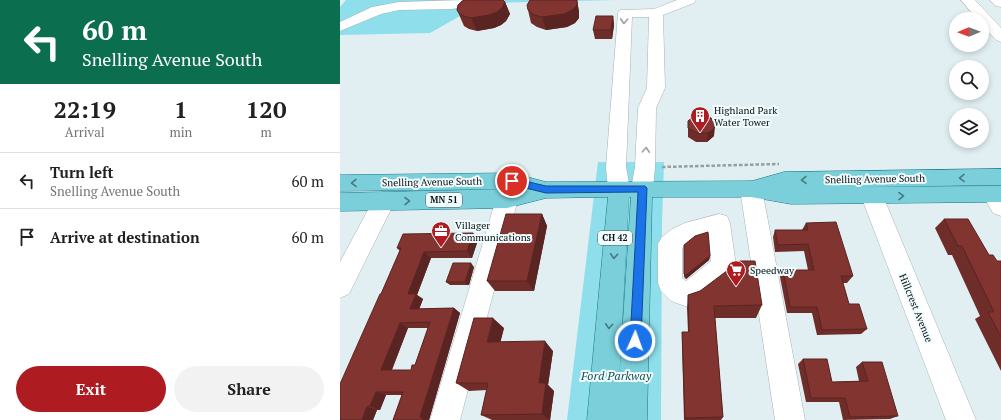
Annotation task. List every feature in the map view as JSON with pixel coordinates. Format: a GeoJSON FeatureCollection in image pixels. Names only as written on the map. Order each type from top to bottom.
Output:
{"type":"FeatureCollection","features":[{"type":"Feature","properties":{"kind":"main road","name":"Snelling Avenue South"},"geometry":{"type":"LineString","coordinates":[[751,189],[784,180],[999,193]]}},
{"type":"Feature","properties":{"kind":"main road","name":"Snelling Avenue South"},"geometry":{"type":"LineString","coordinates":[[340,183],[512,181],[546,190]]}},
{"type":"Feature","properties":{"kind":"main road","name":"CH 42"},"geometry":{"type":"LineString","coordinates":[[602,420],[625,286],[631,189]]}},
{"type":"Feature","properties":{"kind":"main road","name":"Snelling Avenue South"},"geometry":{"type":"LineString","coordinates":[[340,202],[507,199],[546,190],[751,189],[791,196],[999,193]]}},
{"type":"Feature","properties":{"kind":"main road","name":"CH 42"},"geometry":{"type":"LineString","coordinates":[[625,286],[632,420]]}},
{"type":"Feature","properties":{"kind":"street"},"geometry":{"type":"LineString","coordinates":[[340,27],[377,10],[398,6],[452,5],[458,0]]}},
{"type":"Feature","properties":{"kind":"street"},"geometry":{"type":"LineString","coordinates":[[631,189],[616,167],[625,13],[656,13],[689,0]]}},
{"type":"Feature","properties":{"kind":"street"},"geometry":{"type":"LineString","coordinates":[[968,0],[1001,37]]}},
{"type":"Feature","properties":{"kind":"street"},"geometry":{"type":"LineString","coordinates":[[997,0],[1001,3]]}},
{"type":"Feature","properties":{"kind":"street"},"geometry":{"type":"LineString","coordinates":[[631,189],[647,108],[656,88],[656,13]]}},
{"type":"Feature","properties":{"kind":"street"},"geometry":{"type":"LineString","coordinates":[[620,114],[647,112]]}},
{"type":"Feature","properties":{"kind":"street"},"geometry":{"type":"LineString","coordinates":[[751,189],[790,420]]}},
{"type":"Feature","properties":{"kind":"street","name":"Hillcrest Avenue"},"geometry":{"type":"LineString","coordinates":[[872,196],[960,420]]}},
{"type":"Feature","properties":{"kind":"street"},"geometry":{"type":"LineString","coordinates":[[445,420],[507,199]]}},
{"type":"Feature","properties":{"kind":"street"},"geometry":{"type":"LineString","coordinates":[[340,286],[384,201]]}},
{"type":"Feature","properties":{"kind":"green space"},"geometry":{"type":"Polygon","coordinates":[[[346,0],[616,0],[483,3],[430,33],[340,35],[340,7],[346,0]]]}},
{"type":"Feature","properties":{"kind":"green space","name":"Ford Parkway"},"geometry":{"type":"Polygon","coordinates":[[[598,162],[664,162],[662,223],[661,420],[567,420],[598,162]]]}},
{"type":"Feature","properties":{"kind":"building"},"geometry":{"type":"Polygon","coordinates":[[[465,0],[503,0],[505,2],[502,8],[497,12],[471,18],[464,16],[457,10],[458,5],[465,0]]]}},
{"type":"Feature","properties":{"kind":"building"},"geometry":{"type":"Polygon","coordinates":[[[530,0],[577,0],[577,5],[572,10],[564,14],[542,17],[534,15],[528,10],[527,5],[530,0]]]}},
{"type":"Feature","properties":{"kind":"building"},"geometry":{"type":"Polygon","coordinates":[[[596,16],[613,16],[611,30],[593,30],[596,16]]]}},
{"type":"Feature","properties":{"kind":"building"},"geometry":{"type":"Polygon","coordinates":[[[695,115],[706,115],[714,120],[715,127],[708,133],[697,133],[688,128],[688,121],[695,115]]]}},
{"type":"Feature","properties":{"kind":"building"},"geometry":{"type":"Polygon","coordinates":[[[506,214],[542,214],[527,281],[487,281],[506,214]]]}},
{"type":"Feature","properties":{"kind":"building"},"geometry":{"type":"Polygon","coordinates":[[[944,219],[968,219],[989,255],[993,255],[997,261],[1001,261],[1001,337],[988,312],[994,312],[962,246],[958,246],[944,219]]]}},
{"type":"Feature","properties":{"kind":"building"},"geometry":{"type":"Polygon","coordinates":[[[836,222],[853,276],[841,276],[849,304],[859,304],[867,329],[822,330],[817,307],[790,307],[783,270],[814,270],[808,244],[778,245],[775,230],[808,230],[806,223],[836,222]]]}},
{"type":"Feature","properties":{"kind":"building"},"geometry":{"type":"Polygon","coordinates":[[[708,232],[710,256],[686,275],[684,274],[684,245],[695,236],[708,232]]]}},
{"type":"Feature","properties":{"kind":"building"},"geometry":{"type":"Polygon","coordinates":[[[473,233],[467,251],[424,252],[408,294],[416,294],[410,309],[454,308],[420,417],[424,420],[393,420],[403,392],[376,392],[370,406],[367,407],[362,420],[340,420],[340,384],[401,248],[397,248],[403,234],[473,233]],[[430,322],[400,323],[381,370],[411,370],[412,365],[415,365],[430,322]]]}},
{"type":"Feature","properties":{"kind":"building"},"geometry":{"type":"Polygon","coordinates":[[[740,261],[755,261],[762,305],[714,306],[723,417],[685,418],[682,332],[689,332],[688,295],[700,291],[740,261]]]}},
{"type":"Feature","properties":{"kind":"building"},"geometry":{"type":"Polygon","coordinates":[[[453,263],[471,263],[465,282],[446,282],[453,263]]]}},
{"type":"Feature","properties":{"kind":"building"},"geometry":{"type":"Polygon","coordinates":[[[474,318],[493,318],[487,342],[545,341],[539,383],[546,383],[542,414],[481,415],[488,383],[456,383],[474,318]]]}},
{"type":"Feature","properties":{"kind":"building"},"geometry":{"type":"Polygon","coordinates":[[[803,359],[827,359],[832,382],[868,381],[862,362],[882,362],[898,416],[850,417],[845,398],[811,398],[803,359]]]}},
{"type":"Feature","properties":{"kind":"place","name":"Highland Park Water Tower"},"geometry":{"type":"Point","coordinates":[700,133]}},
{"type":"Feature","properties":{"kind":"place","name":"Villager Communications"},"geometry":{"type":"Point","coordinates":[441,248]}},
{"type":"Feature","properties":{"kind":"place","name":"Speedway"},"geometry":{"type":"Point","coordinates":[736,287]}},
{"type":"Feature","properties":{"kind":"route"},"geometry":{"type":"LineString","coordinates":[[512,181],[546,190],[642,188],[635,341]]}}]}
